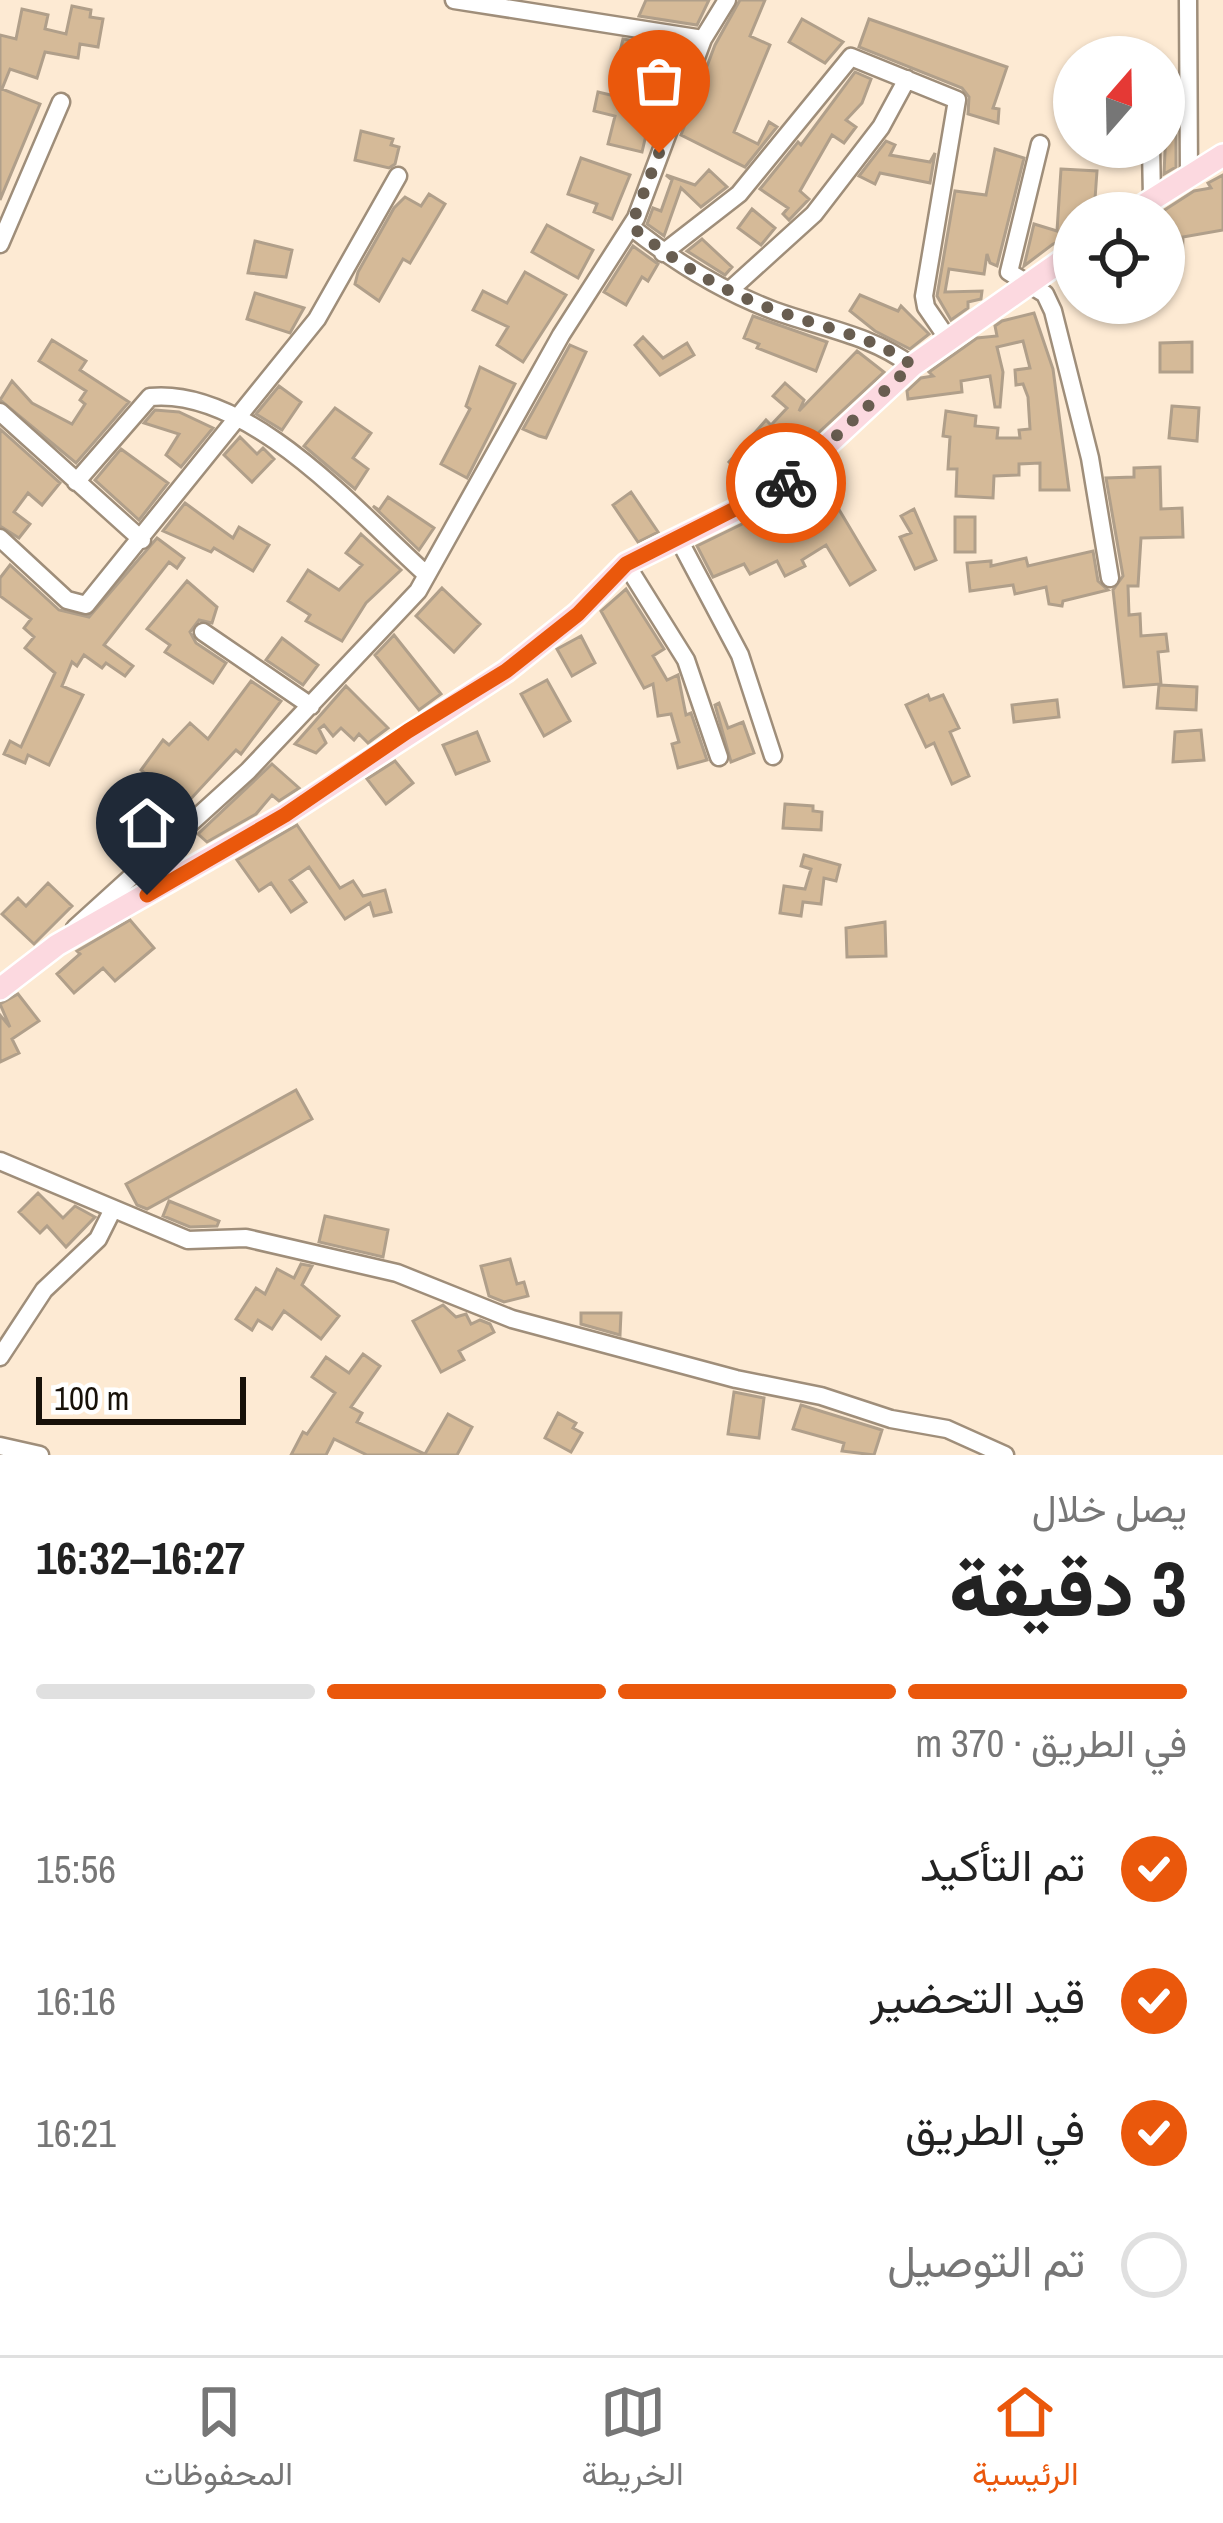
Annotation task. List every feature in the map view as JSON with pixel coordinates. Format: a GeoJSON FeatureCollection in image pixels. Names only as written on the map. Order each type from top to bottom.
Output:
{"type":"FeatureCollection","features":[{"type":"Feature","properties":{"kind":"main road"},"geometry":{"type":"LineString","coordinates":[[1162,192],[1223,155]]}},
{"type":"Feature","properties":{"kind":"main road"},"geometry":{"type":"LineString","coordinates":[[0,989],[57,945],[285,815],[506,671],[578,614],[626,564],[781,488],[912,365],[1053,265]]}},
{"type":"Feature","properties":{"kind":"street"},"geometry":{"type":"LineString","coordinates":[[454,0],[704,39]]}},
{"type":"Feature","properties":{"kind":"street"},"geometry":{"type":"LineString","coordinates":[[57,945],[248,771],[427,575],[561,335],[631,226],[704,39],[727,0]]}},
{"type":"Feature","properties":{"kind":"street"},"geometry":{"type":"LineString","coordinates":[[1188,0],[1189,176]]}},
{"type":"Feature","properties":{"kind":"street"},"geometry":{"type":"LineString","coordinates":[[663,253],[739,194],[850,57],[957,100],[924,296],[926,307],[948,339]]}},
{"type":"Feature","properties":{"kind":"street"},"geometry":{"type":"LineString","coordinates":[[729,291],[814,214],[881,127],[907,80]]}},
{"type":"Feature","properties":{"kind":"street"},"geometry":{"type":"LineString","coordinates":[[2,234],[61,102]]}},
{"type":"Feature","properties":{"kind":"street"},"geometry":{"type":"LineString","coordinates":[[1040,144],[1009,262],[1012,277],[1045,294],[1053,311],[1090,458],[1110,578]]}},
{"type":"Feature","properties":{"kind":"street"},"geometry":{"type":"LineString","coordinates":[[0,538],[78,606],[94,598],[317,319],[398,176]]}},
{"type":"Feature","properties":{"kind":"street"},"geometry":{"type":"LineString","coordinates":[[631,226],[663,253],[729,291],[886,346],[912,365]]}},
{"type":"Feature","properties":{"kind":"street"},"geometry":{"type":"LineString","coordinates":[[76,482],[150,397],[172,395],[198,401],[299,458],[427,575]]}},
{"type":"Feature","properties":{"kind":"street"},"geometry":{"type":"LineString","coordinates":[[0,412],[142,540]]}},
{"type":"Feature","properties":{"kind":"street"},"geometry":{"type":"LineString","coordinates":[[678,538],[740,655],[773,756]]}},
{"type":"Feature","properties":{"kind":"street"},"geometry":{"type":"LineString","coordinates":[[626,564],[686,660],[719,757]]}},
{"type":"Feature","properties":{"kind":"street"},"geometry":{"type":"LineString","coordinates":[[203,632],[310,706]]}},
{"type":"Feature","properties":{"kind":"street"},"geometry":{"type":"LineString","coordinates":[[0,1161],[188,1240],[246,1238],[397,1274],[512,1318],[736,1379],[821,1396],[891,1419],[947,1429],[1005,1455]]}},
{"type":"Feature","properties":{"kind":"street"},"geometry":{"type":"LineString","coordinates":[[0,1357],[44,1290],[98,1239],[113,1209]]}},
{"type":"Feature","properties":{"kind":"street"},"geometry":{"type":"LineString","coordinates":[[0,1446],[40,1455]]}},
{"type":"Feature","properties":{"kind":"building"},"geometry":{"type":"Polygon","coordinates":[[[646,0],[709,0],[697,25],[639,16],[646,0]]]}},
{"type":"Feature","properties":{"kind":"building"},"geometry":{"type":"Polygon","coordinates":[[[740,0],[765,0],[750,36],[770,45],[734,132],[758,144],[769,122],[777,127],[745,167],[681,135],[715,45],[740,0]]]}},
{"type":"Feature","properties":{"kind":"building"},"geometry":{"type":"Polygon","coordinates":[[[72,6],[91,10],[90,17],[103,19],[98,47],[80,44],[78,58],[45,52],[37,78],[10,69],[2,89],[40,104],[0,200],[0,35],[16,39],[22,9],[48,15],[45,29],[66,34],[72,6]]]}},
{"type":"Feature","properties":{"kind":"building"},"geometry":{"type":"Polygon","coordinates":[[[802,19],[843,42],[825,63],[789,42],[802,19]]]}},
{"type":"Feature","properties":{"kind":"building"},"geometry":{"type":"Polygon","coordinates":[[[869,19],[1007,67],[993,108],[999,109],[998,123],[968,114],[969,97],[962,88],[859,47],[869,19]]]}},
{"type":"Feature","properties":{"kind":"building"},"geometry":{"type":"Polygon","coordinates":[[[623,39],[679,48],[671,83],[628,73],[631,59],[619,56],[623,39]]]}},
{"type":"Feature","properties":{"kind":"building"},"geometry":{"type":"Polygon","coordinates":[[[855,72],[871,79],[862,103],[846,120],[856,127],[844,143],[832,135],[800,191],[809,199],[789,220],[783,214],[788,208],[760,189],[798,142],[801,145],[855,72]]]}},
{"type":"Feature","properties":{"kind":"building"},"geometry":{"type":"Polygon","coordinates":[[[598,92],[653,105],[642,152],[608,144],[615,116],[594,111],[598,92]]]}},
{"type":"Feature","properties":{"kind":"building"},"geometry":{"type":"Polygon","coordinates":[[[361,131],[393,139],[391,145],[399,147],[395,164],[389,168],[355,160],[361,131]]]}},
{"type":"Feature","properties":{"kind":"building"},"geometry":{"type":"Polygon","coordinates":[[[886,141],[895,145],[890,155],[930,162],[935,153],[930,183],[880,173],[875,184],[859,176],[886,141]]]}},
{"type":"Feature","properties":{"kind":"building"},"geometry":{"type":"Polygon","coordinates":[[[995,149],[1024,158],[997,266],[987,254],[984,274],[949,269],[945,292],[982,291],[981,299],[968,302],[968,308],[951,320],[937,296],[955,191],[986,195],[995,149]]]}},
{"type":"Feature","properties":{"kind":"building"},"geometry":{"type":"Polygon","coordinates":[[[581,158],[630,175],[612,219],[594,212],[597,204],[568,194],[581,158]]]}},
{"type":"Feature","properties":{"kind":"building"},"geometry":{"type":"Polygon","coordinates":[[[1061,169],[1097,171],[1096,192],[1060,192],[1061,169]]]}},
{"type":"Feature","properties":{"kind":"building"},"geometry":{"type":"Polygon","coordinates":[[[709,170],[727,187],[701,207],[681,188],[664,236],[647,224],[653,208],[661,211],[672,180],[666,175],[695,185],[709,170]]]}},
{"type":"Feature","properties":{"kind":"building"},"geometry":{"type":"Polygon","coordinates":[[[1223,175],[1223,230],[1185,237],[1185,197],[1211,188],[1208,183],[1223,175]]]}},
{"type":"Feature","properties":{"kind":"building"},"geometry":{"type":"Polygon","coordinates":[[[429,194],[445,204],[410,263],[403,259],[379,301],[355,284],[358,272],[394,208],[405,197],[421,206],[429,194]]]}},
{"type":"Feature","properties":{"kind":"building"},"geometry":{"type":"Polygon","coordinates":[[[752,209],[775,228],[761,245],[738,228],[752,209]]]}},
{"type":"Feature","properties":{"kind":"building"},"geometry":{"type":"Polygon","coordinates":[[[1034,224],[1053,230],[1053,244],[1024,266],[1034,224]]]}},
{"type":"Feature","properties":{"kind":"building"},"geometry":{"type":"Polygon","coordinates":[[[547,225],[593,250],[578,278],[532,252],[547,225]]]}},
{"type":"Feature","properties":{"kind":"building"},"geometry":{"type":"Polygon","coordinates":[[[702,239],[732,267],[725,275],[687,251],[702,239]]]}},
{"type":"Feature","properties":{"kind":"building"},"geometry":{"type":"Polygon","coordinates":[[[255,241],[292,250],[286,277],[248,273],[255,241]]]}},
{"type":"Feature","properties":{"kind":"building"},"geometry":{"type":"Polygon","coordinates":[[[633,246],[658,264],[648,281],[642,277],[626,305],[604,292],[633,246]]]}},
{"type":"Feature","properties":{"kind":"building"},"geometry":{"type":"Polygon","coordinates":[[[525,272],[566,295],[523,362],[497,345],[508,327],[473,310],[483,291],[507,303],[525,272]]]}},
{"type":"Feature","properties":{"kind":"building"},"geometry":{"type":"Polygon","coordinates":[[[255,293],[304,308],[290,333],[247,319],[255,293]]]}},
{"type":"Feature","properties":{"kind":"building"},"geometry":{"type":"Polygon","coordinates":[[[860,295],[898,311],[901,306],[929,334],[910,349],[875,331],[850,311],[860,295]]]}},
{"type":"Feature","properties":{"kind":"building"},"geometry":{"type":"Polygon","coordinates":[[[1034,313],[1053,369],[1069,490],[1040,490],[1040,463],[1019,464],[1019,475],[994,476],[993,498],[956,496],[957,469],[948,469],[950,437],[943,436],[946,411],[976,416],[975,426],[998,428],[997,438],[1020,438],[1019,430],[1030,429],[1028,397],[1023,384],[1016,385],[1015,370],[1030,368],[1023,341],[997,347],[1003,372],[1000,407],[995,407],[990,376],[961,381],[962,392],[908,399],[907,391],[921,378],[933,376],[929,372],[977,338],[997,336],[995,326],[1002,321],[1034,313]]]}},
{"type":"Feature","properties":{"kind":"building"},"geometry":{"type":"Polygon","coordinates":[[[753,316],[827,342],[816,371],[757,348],[759,344],[744,338],[753,316]]]}},
{"type":"Feature","properties":{"kind":"building"},"geometry":{"type":"Polygon","coordinates":[[[643,337],[663,358],[687,343],[694,355],[660,375],[635,345],[643,337]]]}},
{"type":"Feature","properties":{"kind":"building"},"geometry":{"type":"Polygon","coordinates":[[[52,340],[86,361],[80,370],[129,402],[76,463],[0,400],[12,381],[32,403],[72,424],[85,404],[80,400],[86,391],[39,361],[52,340]]]}},
{"type":"Feature","properties":{"kind":"building"},"geometry":{"type":"Polygon","coordinates":[[[1192,342],[1192,372],[1160,372],[1160,343],[1192,342]]]}},
{"type":"Feature","properties":{"kind":"building"},"geometry":{"type":"Polygon","coordinates":[[[570,345],[586,352],[546,438],[523,429],[570,345]]]}},
{"type":"Feature","properties":{"kind":"building"},"geometry":{"type":"Polygon","coordinates":[[[857,351],[884,372],[790,459],[752,485],[729,462],[766,420],[771,425],[787,408],[773,396],[785,383],[804,400],[799,411],[857,351]]]}},
{"type":"Feature","properties":{"kind":"building"},"geometry":{"type":"Polygon","coordinates":[[[480,367],[515,384],[467,478],[441,464],[470,409],[466,406],[480,367]]]}},
{"type":"Feature","properties":{"kind":"building"},"geometry":{"type":"Polygon","coordinates":[[[279,386],[301,402],[282,430],[256,414],[279,386]]]}},
{"type":"Feature","properties":{"kind":"building"},"geometry":{"type":"Polygon","coordinates":[[[1172,406],[1199,408],[1197,441],[1169,438],[1172,406]]]}},
{"type":"Feature","properties":{"kind":"building"},"geometry":{"type":"Polygon","coordinates":[[[335,408],[371,433],[353,458],[368,469],[355,489],[304,446],[335,408]]]}},
{"type":"Feature","properties":{"kind":"building"},"geometry":{"type":"Polygon","coordinates":[[[155,410],[179,412],[213,428],[181,467],[166,455],[179,434],[144,423],[155,410]]]}},
{"type":"Feature","properties":{"kind":"building"},"geometry":{"type":"Polygon","coordinates":[[[0,429],[60,483],[42,505],[28,493],[14,512],[30,524],[19,538],[0,526],[0,429]]]}},
{"type":"Feature","properties":{"kind":"building"},"geometry":{"type":"Polygon","coordinates":[[[240,437],[257,454],[263,448],[274,459],[252,482],[224,455],[240,437]]]}},
{"type":"Feature","properties":{"kind":"building"},"geometry":{"type":"Polygon","coordinates":[[[121,449],[168,483],[139,520],[95,480],[121,449]]]}},
{"type":"Feature","properties":{"kind":"building"},"geometry":{"type":"Polygon","coordinates":[[[1160,467],[1161,509],[1182,508],[1183,537],[1141,538],[1138,586],[1128,586],[1129,615],[1140,614],[1141,636],[1166,634],[1168,651],[1158,652],[1161,684],[1124,687],[1113,590],[1123,576],[1106,478],[1134,477],[1134,468],[1160,467]]]}},
{"type":"Feature","properties":{"kind":"building"},"geometry":{"type":"Polygon","coordinates":[[[819,476],[875,570],[850,585],[826,545],[802,560],[805,566],[785,576],[777,561],[750,574],[744,564],[713,577],[697,546],[775,508],[787,530],[811,515],[798,493],[819,476]]]}},
{"type":"Feature","properties":{"kind":"building"},"geometry":{"type":"Polygon","coordinates":[[[631,492],[658,532],[638,542],[613,505],[631,492]]]}},
{"type":"Feature","properties":{"kind":"building"},"geometry":{"type":"Polygon","coordinates":[[[388,497],[434,528],[419,550],[373,506],[379,510],[388,497]]]}},
{"type":"Feature","properties":{"kind":"building"},"geometry":{"type":"Polygon","coordinates":[[[185,503],[233,538],[239,527],[269,545],[253,571],[214,548],[211,552],[163,531],[185,503]]]}},
{"type":"Feature","properties":{"kind":"building"},"geometry":{"type":"Polygon","coordinates":[[[914,509],[936,560],[915,569],[900,537],[911,533],[901,516],[914,509]]]}},
{"type":"Feature","properties":{"kind":"building"},"geometry":{"type":"Polygon","coordinates":[[[955,517],[975,517],[975,552],[955,552],[955,517]]]}},
{"type":"Feature","properties":{"kind":"building"},"geometry":{"type":"Polygon","coordinates":[[[361,534],[401,570],[366,603],[342,641],[306,621],[310,615],[288,601],[308,570],[339,590],[362,565],[346,553],[361,534]]]}},
{"type":"Feature","properties":{"kind":"building"},"geometry":{"type":"Polygon","coordinates":[[[157,538],[184,558],[177,568],[169,562],[104,645],[133,666],[125,676],[84,655],[77,666],[72,662],[62,686],[83,695],[49,765],[28,755],[25,763],[4,754],[10,741],[21,747],[55,673],[25,648],[34,637],[24,628],[31,619],[0,596],[0,578],[10,565],[59,610],[89,617],[157,538]]]}},
{"type":"Feature","properties":{"kind":"building"},"geometry":{"type":"Polygon","coordinates":[[[1093,551],[1098,581],[1108,590],[1063,601],[1062,606],[1049,604],[1046,587],[1015,594],[1013,585],[970,591],[967,563],[991,561],[991,566],[1026,558],[1028,566],[1093,551]]]}},
{"type":"Feature","properties":{"kind":"building"},"geometry":{"type":"Polygon","coordinates":[[[187,581],[217,607],[212,623],[199,620],[190,632],[196,643],[226,663],[213,683],[165,652],[170,645],[147,629],[187,581]]]}},
{"type":"Feature","properties":{"kind":"building"},"geometry":{"type":"Polygon","coordinates":[[[442,588],[480,624],[454,652],[416,616],[442,588]]]}},
{"type":"Feature","properties":{"kind":"building"},"geometry":{"type":"Polygon","coordinates":[[[626,589],[664,649],[653,656],[667,680],[678,675],[686,715],[691,713],[707,760],[678,768],[672,744],[679,742],[671,714],[658,716],[653,684],[644,688],[601,611],[626,589]]]}},
{"type":"Feature","properties":{"kind":"building"},"geometry":{"type":"Polygon","coordinates":[[[394,635],[441,694],[419,710],[375,655],[394,635]]]}},
{"type":"Feature","properties":{"kind":"building"},"geometry":{"type":"Polygon","coordinates":[[[581,636],[595,663],[572,676],[557,649],[581,636]]]}},
{"type":"Feature","properties":{"kind":"building"},"geometry":{"type":"Polygon","coordinates":[[[282,638],[318,665],[303,685],[266,660],[282,638]]]}},
{"type":"Feature","properties":{"kind":"building"},"geometry":{"type":"Polygon","coordinates":[[[547,680],[570,721],[544,736],[521,694],[547,680]]]}},
{"type":"Feature","properties":{"kind":"building"},"geometry":{"type":"Polygon","coordinates":[[[251,681],[281,701],[241,754],[236,750],[187,803],[156,775],[152,779],[141,770],[163,740],[169,745],[190,723],[208,739],[251,681]]]}},
{"type":"Feature","properties":{"kind":"building"},"geometry":{"type":"Polygon","coordinates":[[[1159,685],[1197,687],[1196,710],[1157,708],[1159,685]]]}},
{"type":"Feature","properties":{"kind":"building"},"geometry":{"type":"Polygon","coordinates":[[[346,686],[388,728],[368,743],[359,734],[354,740],[341,728],[333,736],[324,725],[319,729],[326,743],[316,753],[295,744],[346,686]]]}},
{"type":"Feature","properties":{"kind":"building"},"geometry":{"type":"Polygon","coordinates":[[[928,695],[930,700],[943,695],[959,728],[950,732],[969,776],[952,784],[934,743],[926,747],[906,705],[928,695]]]}},
{"type":"Feature","properties":{"kind":"building"},"geometry":{"type":"Polygon","coordinates":[[[1057,700],[1059,717],[1014,722],[1012,705],[1057,700]]]}},
{"type":"Feature","properties":{"kind":"building"},"geometry":{"type":"Polygon","coordinates":[[[719,703],[728,728],[743,722],[754,753],[731,762],[715,705],[719,703]]]}},
{"type":"Feature","properties":{"kind":"building"},"geometry":{"type":"Polygon","coordinates":[[[1201,730],[1204,760],[1173,762],[1175,732],[1201,730]]]}},
{"type":"Feature","properties":{"kind":"building"},"geometry":{"type":"Polygon","coordinates":[[[477,732],[489,761],[456,774],[443,745],[477,732]]]}},
{"type":"Feature","properties":{"kind":"building"},"geometry":{"type":"Polygon","coordinates":[[[395,761],[413,783],[386,804],[367,779],[395,761]]]}},
{"type":"Feature","properties":{"kind":"building"},"geometry":{"type":"Polygon","coordinates":[[[272,764],[299,788],[279,801],[272,795],[256,814],[207,842],[198,834],[272,764]]]}},
{"type":"Feature","properties":{"kind":"building"},"geometry":{"type":"Polygon","coordinates":[[[785,804],[813,806],[813,811],[822,812],[821,830],[783,828],[785,804]]]}},
{"type":"Feature","properties":{"kind":"building"},"geometry":{"type":"Polygon","coordinates":[[[297,825],[340,888],[353,881],[363,896],[385,890],[391,912],[374,916],[370,903],[345,919],[309,867],[290,880],[306,902],[291,912],[271,883],[259,891],[237,860],[297,825]]]}},
{"type":"Feature","properties":{"kind":"building"},"geometry":{"type":"Polygon","coordinates":[[[804,855],[840,865],[836,881],[824,878],[821,904],[803,902],[801,916],[780,913],[784,886],[805,889],[811,869],[801,866],[804,855]]]}},
{"type":"Feature","properties":{"kind":"building"},"geometry":{"type":"Polygon","coordinates":[[[48,883],[72,906],[34,944],[2,914],[18,898],[26,906],[48,883]]]}},
{"type":"Feature","properties":{"kind":"building"},"geometry":{"type":"Polygon","coordinates":[[[130,920],[154,948],[115,981],[103,968],[74,993],[57,974],[80,954],[77,951],[130,920]]]}},
{"type":"Feature","properties":{"kind":"building"},"geometry":{"type":"Polygon","coordinates":[[[885,922],[886,956],[847,957],[846,928],[885,922]]]}},
{"type":"Feature","properties":{"kind":"building"},"geometry":{"type":"Polygon","coordinates":[[[18,994],[39,1021],[12,1039],[19,1053],[0,1062],[0,1015],[10,1027],[0,1004],[18,994]]]}},
{"type":"Feature","properties":{"kind":"building"},"geometry":{"type":"Polygon","coordinates":[[[296,1090],[312,1119],[147,1209],[137,1205],[126,1184],[296,1090]]]}},
{"type":"Feature","properties":{"kind":"building"},"geometry":{"type":"Polygon","coordinates":[[[38,1193],[63,1218],[75,1206],[95,1217],[66,1247],[47,1226],[40,1233],[19,1212],[38,1193]]]}},
{"type":"Feature","properties":{"kind":"building"},"geometry":{"type":"Polygon","coordinates":[[[169,1201],[219,1221],[217,1226],[190,1227],[163,1216],[169,1201]]]}},
{"type":"Feature","properties":{"kind":"building"},"geometry":{"type":"Polygon","coordinates":[[[325,1216],[388,1230],[383,1257],[319,1242],[325,1216]]]}},
{"type":"Feature","properties":{"kind":"building"},"geometry":{"type":"Polygon","coordinates":[[[510,1259],[517,1284],[524,1282],[528,1296],[504,1302],[489,1296],[481,1266],[510,1259]]]}},
{"type":"Feature","properties":{"kind":"building"},"geometry":{"type":"Polygon","coordinates":[[[301,1264],[312,1266],[302,1285],[339,1316],[321,1339],[284,1311],[272,1329],[258,1320],[252,1330],[236,1319],[256,1288],[265,1294],[277,1269],[294,1278],[301,1264]]]}},
{"type":"Feature","properties":{"kind":"building"},"geometry":{"type":"Polygon","coordinates":[[[443,1305],[456,1317],[466,1314],[471,1324],[480,1320],[490,1324],[494,1332],[459,1351],[464,1360],[441,1372],[413,1321],[443,1305]]]}},
{"type":"Feature","properties":{"kind":"building"},"geometry":{"type":"Polygon","coordinates":[[[581,1313],[621,1313],[620,1335],[581,1324],[581,1313]]]}},
{"type":"Feature","properties":{"kind":"building"},"geometry":{"type":"Polygon","coordinates":[[[363,1354],[380,1366],[351,1407],[362,1413],[357,1422],[425,1454],[448,1414],[472,1427],[457,1455],[367,1455],[334,1439],[326,1455],[291,1455],[335,1393],[312,1377],[326,1357],[349,1373],[363,1354]]]}},
{"type":"Feature","properties":{"kind":"building"},"geometry":{"type":"Polygon","coordinates":[[[734,1392],[764,1398],[759,1438],[728,1434],[734,1392]]]}},
{"type":"Feature","properties":{"kind":"building"},"geometry":{"type":"Polygon","coordinates":[[[801,1405],[882,1430],[874,1455],[842,1451],[844,1443],[793,1429],[801,1405]]]}},
{"type":"Feature","properties":{"kind":"building"},"geometry":{"type":"Polygon","coordinates":[[[558,1413],[576,1423],[573,1428],[582,1433],[571,1452],[545,1438],[558,1413]]]}},
{"type":"Feature","properties":{"kind":"way so far"},"geometry":{"type":"LineString","coordinates":[[659,153],[631,226],[707,280],[775,310],[886,346],[912,365],[786,483]]}},
{"type":"Feature","properties":{"kind":"route"},"geometry":{"type":"LineString","coordinates":[[147,895],[285,815],[506,671],[578,614],[626,564],[786,483]]}}]}
